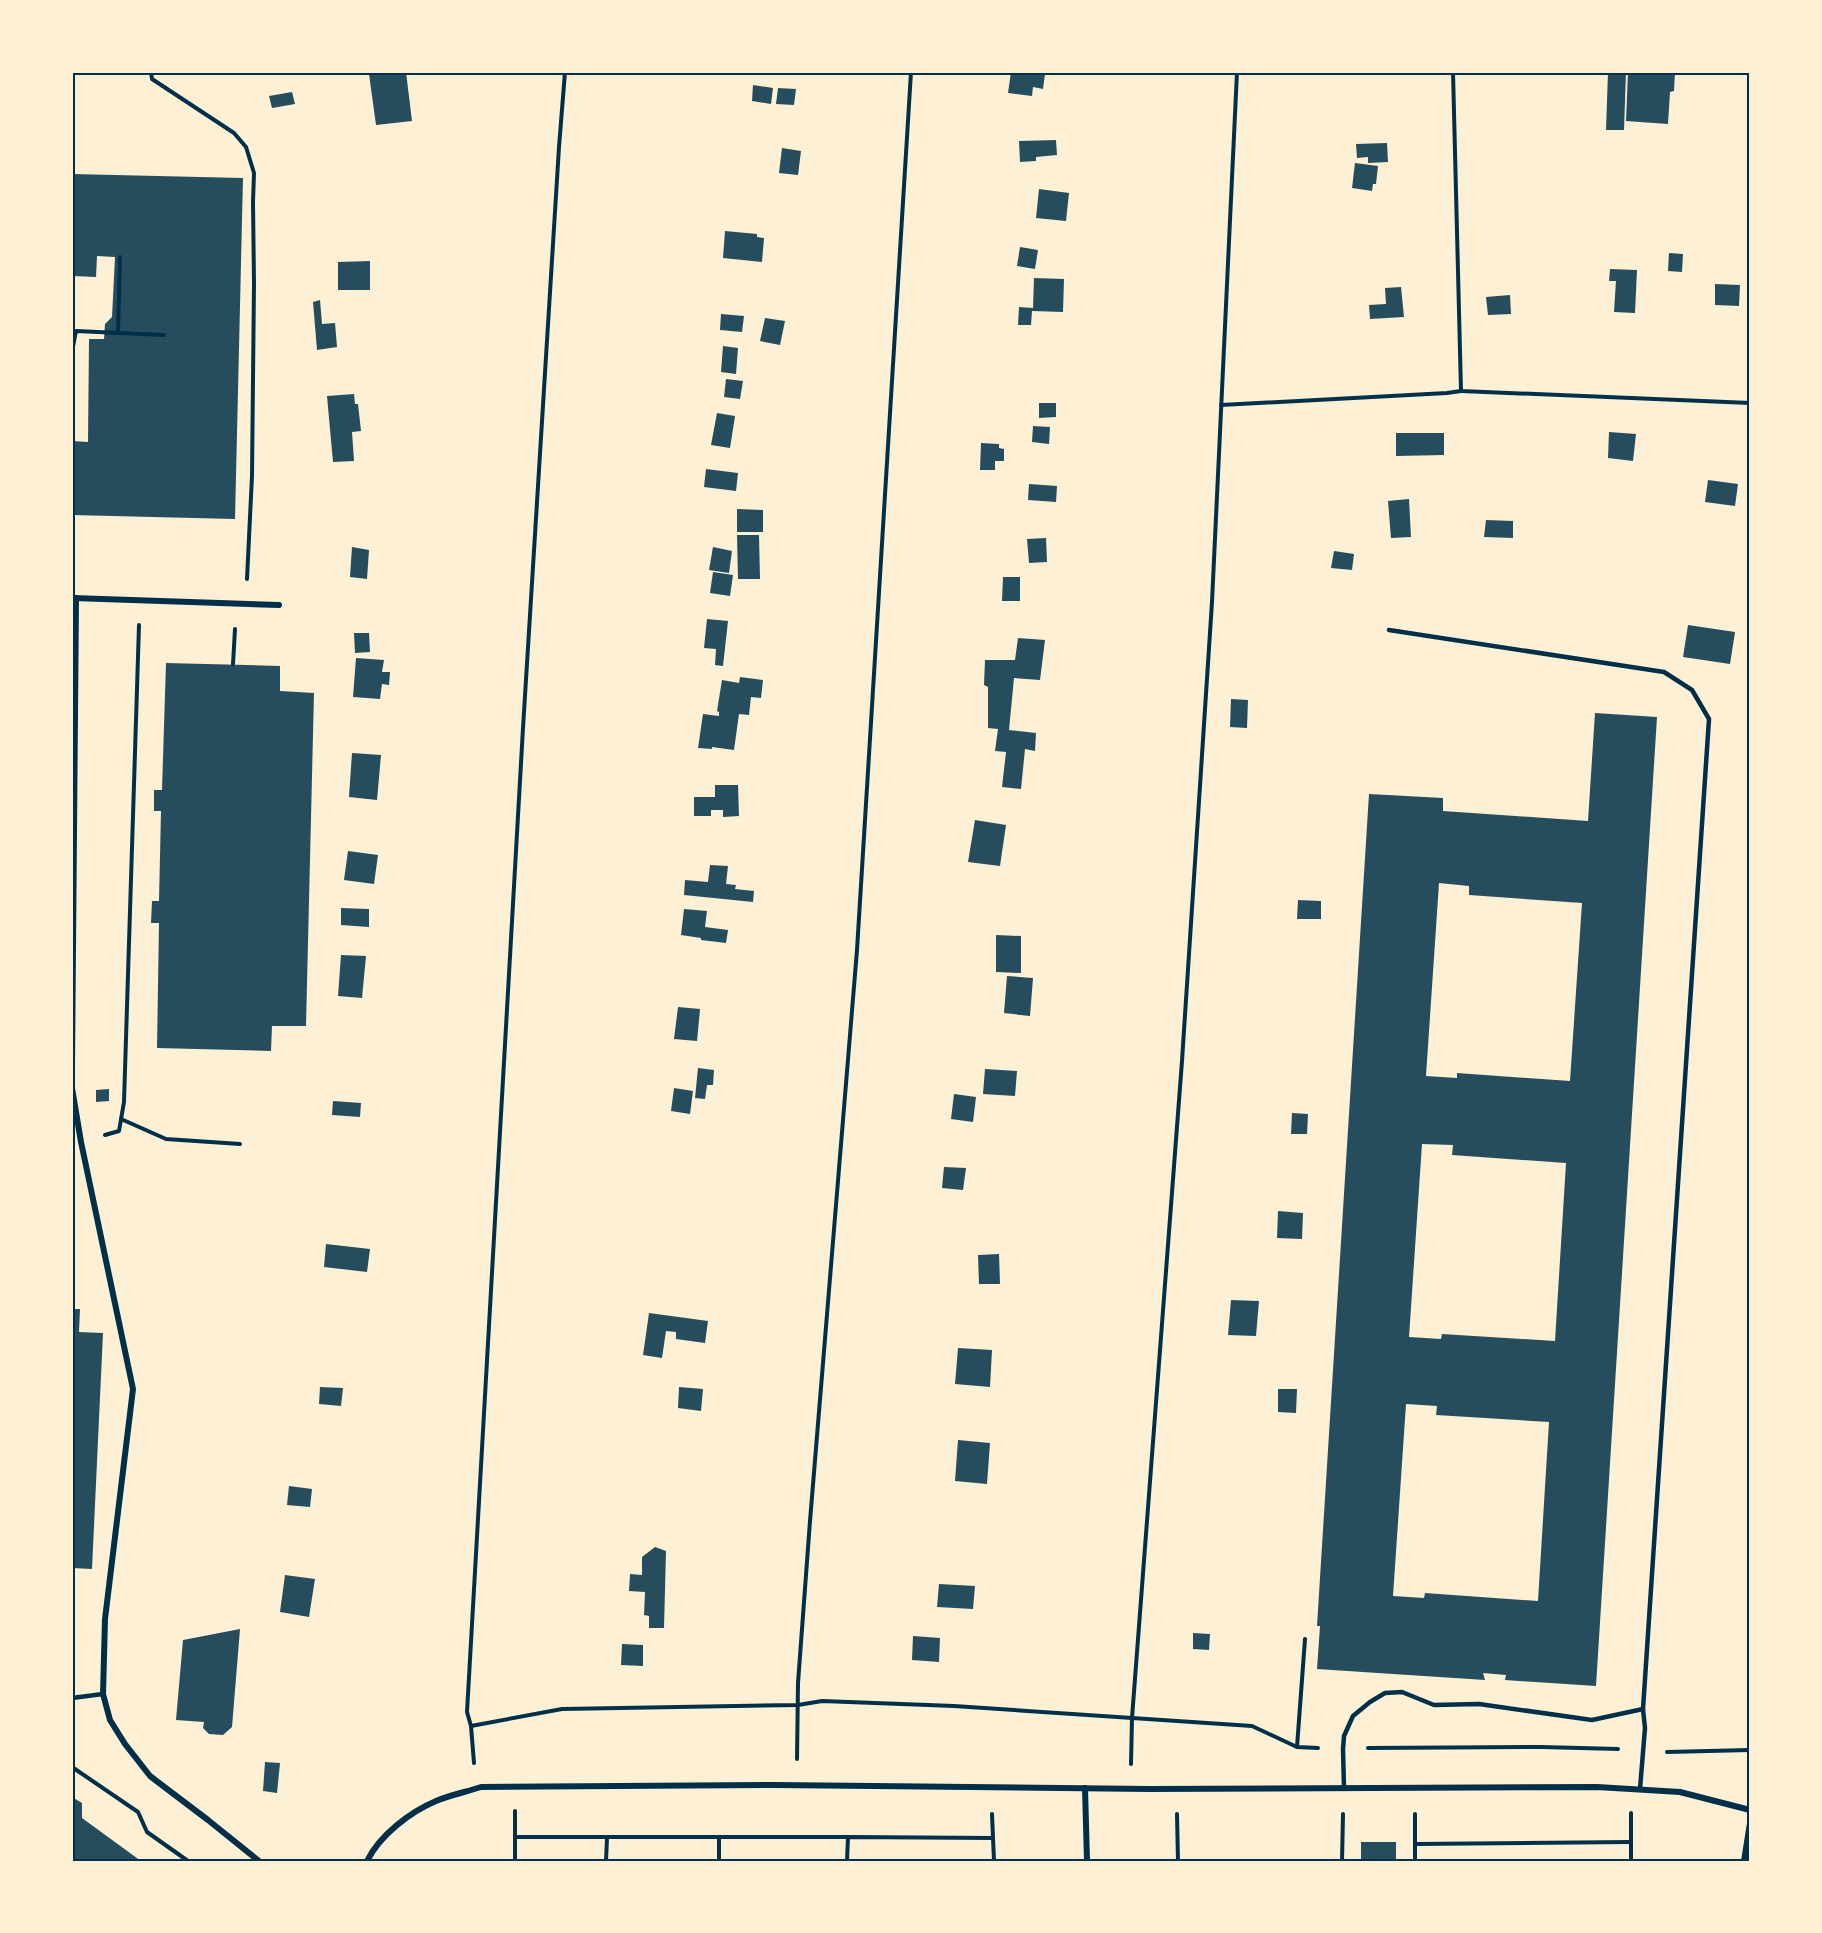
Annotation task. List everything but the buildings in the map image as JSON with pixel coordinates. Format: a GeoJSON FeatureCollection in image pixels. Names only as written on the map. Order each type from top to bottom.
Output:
{"type":"FeatureCollection","features":[{"type":"Feature","properties":{"kind":"street"},"geometry":{"type":"LineString","coordinates":[[72,1065],[74,598],[279,605]]}},
{"type":"Feature","properties":{"kind":"street"},"geometry":{"type":"LineString","coordinates":[[72,1088],[81,1142],[133,1389],[105,1619],[103,1695],[110,1720],[150,1776],[258,1861]]}},
{"type":"Feature","properties":{"kind":"street"},"geometry":{"type":"LineString","coordinates":[[367,1861],[382,1840],[402,1821],[420,1809],[437,1800],[481,1787],[797,1786],[1177,1789],[1597,1787],[1680,1792],[1750,1810]]}},
{"type":"Feature","properties":{"kind":"street"},"geometry":{"type":"LineString","coordinates":[[1085,1788],[1087,1861]]}},
{"type":"Feature","properties":{"kind":"street"},"geometry":{"type":"LineString","coordinates":[[1744,1861],[1750,1823]]}},
{"type":"Feature","properties":{"kind":"lane"},"geometry":{"type":"LineString","coordinates":[[1389,630],[1664,672],[1692,690],[1709,719],[1643,1709],[1645,1728],[1640,1789]]}},
{"type":"Feature","properties":{"kind":"lane"},"geometry":{"type":"LineString","coordinates":[[1344,1788],[1344,1736],[1353,1716],[1385,1693],[1402,1692],[1434,1705],[1479,1704],[1592,1720],[1643,1709]]}},
{"type":"Feature","properties":{"kind":"lane"},"geometry":{"type":"LineString","coordinates":[[72,1698],[103,1695]]}},
{"type":"Feature","properties":{"kind":"path"},"geometry":{"type":"LineString","coordinates":[[151,72],[152,79],[234,133],[246,147],[254,173],[252,465],[248,566],[244,604]]}},
{"type":"Feature","properties":{"kind":"path"},"geometry":{"type":"LineString","coordinates":[[481,1787],[475,1772],[471,1726],[467,1712],[526,680],[565,72]]}},
{"type":"Feature","properties":{"kind":"path"},"geometry":{"type":"LineString","coordinates":[[797,1786],[798,1683],[857,950],[911,72]]}},
{"type":"Feature","properties":{"kind":"path"},"geometry":{"type":"LineString","coordinates":[[1129,1788],[1132,1718],[1182,1061],[1212,602],[1237,72]]}},
{"type":"Feature","properties":{"kind":"path"},"geometry":{"type":"LineString","coordinates":[[1453,72],[1461,391]]}},
{"type":"Feature","properties":{"kind":"path"},"geometry":{"type":"LineString","coordinates":[[118,332],[120,257]]}},
{"type":"Feature","properties":{"kind":"path"},"geometry":{"type":"LineString","coordinates":[[72,352],[76,331],[164,335]]}},
{"type":"Feature","properties":{"kind":"path"},"geometry":{"type":"LineString","coordinates":[[1221,405],[1461,391],[1750,403]]}},
{"type":"Feature","properties":{"kind":"path"},"geometry":{"type":"LineString","coordinates":[[81,1142],[119,1131],[124,1102],[139,600]]}},
{"type":"Feature","properties":{"kind":"path"},"geometry":{"type":"LineString","coordinates":[[233,664],[235,639]]}},
{"type":"Feature","properties":{"kind":"path"},"geometry":{"type":"LineString","coordinates":[[121,1119],[166,1139],[240,1144]]}},
{"type":"Feature","properties":{"kind":"path"},"geometry":{"type":"LineString","coordinates":[[1297,1747],[1305,1639]]}},
{"type":"Feature","properties":{"kind":"path"},"geometry":{"type":"LineString","coordinates":[[471,1726],[562,1709],[798,1705],[822,1701],[1252,1726],[1297,1747],[1343,1749],[1542,1747],[1663,1752],[1750,1750]]}},
{"type":"Feature","properties":{"kind":"path"},"geometry":{"type":"LineString","coordinates":[[72,1767],[138,1812],[147,1832],[188,1861]]}},
{"type":"Feature","properties":{"kind":"path"},"geometry":{"type":"LineString","coordinates":[[992,1787],[994,1861]]}},
{"type":"Feature","properties":{"kind":"path"},"geometry":{"type":"LineString","coordinates":[[515,1788],[515,1861]]}},
{"type":"Feature","properties":{"kind":"path"},"geometry":{"type":"LineString","coordinates":[[1342,1861],[1344,1788]]}},
{"type":"Feature","properties":{"kind":"path"},"geometry":{"type":"LineString","coordinates":[[1415,1788],[1415,1861]]}},
{"type":"Feature","properties":{"kind":"path"},"geometry":{"type":"LineString","coordinates":[[1177,1789],[1178,1861]]}},
{"type":"Feature","properties":{"kind":"path"},"geometry":{"type":"LineString","coordinates":[[1631,1806],[1631,1861]]}},
{"type":"Feature","properties":{"kind":"path"},"geometry":{"type":"LineString","coordinates":[[515,1837],[993,1838]]}},
{"type":"Feature","properties":{"kind":"path"},"geometry":{"type":"LineString","coordinates":[[847,1861],[848,1837]]}},
{"type":"Feature","properties":{"kind":"path"},"geometry":{"type":"LineString","coordinates":[[606,1861],[607,1838]]}},
{"type":"Feature","properties":{"kind":"path"},"geometry":{"type":"LineString","coordinates":[[718,1861],[719,1838]]}},
{"type":"Feature","properties":{"kind":"path"},"geometry":{"type":"LineString","coordinates":[[1415,1844],[1631,1842]]}}]}
